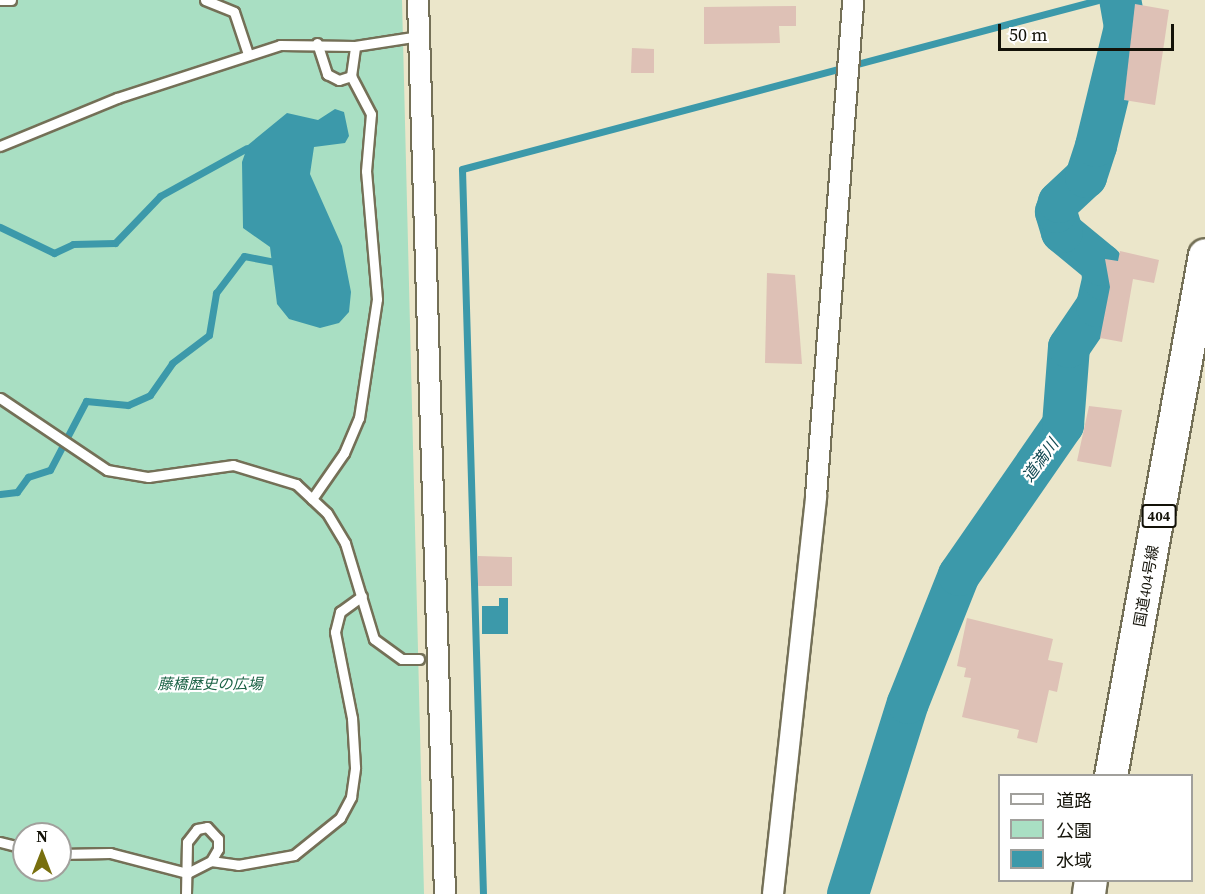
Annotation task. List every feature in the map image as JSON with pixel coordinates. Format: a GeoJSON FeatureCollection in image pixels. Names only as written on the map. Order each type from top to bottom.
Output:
{"type":"FeatureCollection","features":[{"type":"Feature","properties":{"kind":"highway","name":"国道404号線"},"geometry":{"type":"LineString","coordinates":[[1111,774],[1205,255]]}},
{"type":"Feature","properties":{"kind":"street"},"geometry":{"type":"LineString","coordinates":[[418,0],[446,894]]}},
{"type":"Feature","properties":{"kind":"street"},"geometry":{"type":"LineString","coordinates":[[773,894],[816,496],[853,0]]}},
{"type":"Feature","properties":{"kind":"lane"},"geometry":{"type":"LineString","coordinates":[[0,0],[11,0]]}},
{"type":"Feature","properties":{"kind":"lane"},"geometry":{"type":"LineString","coordinates":[[205,0],[234,12],[248,54]]}},
{"type":"Feature","properties":{"kind":"lane"},"geometry":{"type":"LineString","coordinates":[[0,146],[248,54],[317,43],[355,46],[420,36]]}},
{"type":"Feature","properties":{"kind":"lane"},"geometry":{"type":"LineString","coordinates":[[317,43],[327,74],[339,80],[351,76]]}},
{"type":"Feature","properties":{"kind":"lane"},"geometry":{"type":"LineString","coordinates":[[312,499],[344,453],[359,418],[377,299],[366,171],[371,114],[351,76],[355,46]]}},
{"type":"Feature","properties":{"kind":"lane"},"geometry":{"type":"LineString","coordinates":[[0,399],[106,470],[148,477],[233,465],[278,475],[312,499],[345,543],[374,639],[402,658],[419,658]]}},
{"type":"Feature","properties":{"kind":"lane"},"geometry":{"type":"LineString","coordinates":[[72,854],[110,853],[187,873],[211,861],[237,865],[294,855],[339,818],[351,797],[355,766],[352,718],[335,632],[340,612],[362,596]]}},
{"type":"Feature","properties":{"kind":"lane"},"geometry":{"type":"LineString","coordinates":[[186,894],[187,842],[197,829],[207,827],[218,839],[211,861]]}},
{"type":"Feature","properties":{"kind":"green space","name":"藤橋歴史の広場"},"geometry":{"type":"Polygon","coordinates":[[[0,0],[402,0],[424,894],[0,894],[0,0]]]}},
{"type":"Feature","properties":{"kind":"water"},"geometry":{"type":"Polygon","coordinates":[[[335,109],[344,112],[349,136],[345,143],[314,147],[310,174],[342,246],[351,292],[349,312],[339,323],[320,328],[289,319],[277,304],[270,247],[243,228],[242,162],[248,145],[287,113],[318,120],[335,109]]]}},
{"type":"Feature","properties":{"kind":"water"},"geometry":{"type":"Polygon","coordinates":[[[499,598],[508,598],[508,634],[482,634],[482,606],[499,606],[499,598]]]}},
{"type":"Feature","properties":{"kind":"building"},"geometry":{"type":"Polygon","coordinates":[[[1135,4],[1169,10],[1155,105],[1124,100],[1135,4]]]}},
{"type":"Feature","properties":{"kind":"building"},"geometry":{"type":"Polygon","coordinates":[[[796,6],[796,26],[779,26],[780,43],[704,44],[704,7],[796,6]]]}},
{"type":"Feature","properties":{"kind":"building"},"geometry":{"type":"Polygon","coordinates":[[[632,48],[654,49],[654,73],[631,73],[632,48]]]}},
{"type":"Feature","properties":{"kind":"building"},"geometry":{"type":"Polygon","coordinates":[[[1120,251],[1159,260],[1154,283],[1133,279],[1122,342],[1100,338],[1110,287],[1105,259],[1118,261],[1120,251]]]}},
{"type":"Feature","properties":{"kind":"building"},"geometry":{"type":"Polygon","coordinates":[[[767,273],[795,275],[802,364],[765,363],[767,273]]]}},
{"type":"Feature","properties":{"kind":"building"},"geometry":{"type":"Polygon","coordinates":[[[1089,406],[1122,410],[1111,467],[1077,461],[1089,406]]]}},
{"type":"Feature","properties":{"kind":"building"},"geometry":{"type":"Polygon","coordinates":[[[478,556],[512,557],[512,586],[478,586],[478,556]]]}},
{"type":"Feature","properties":{"kind":"building"},"geometry":{"type":"Polygon","coordinates":[[[967,618],[1053,639],[1048,660],[1063,663],[1057,692],[1049,690],[1037,743],[1017,738],[1019,730],[962,717],[971,678],[964,677],[966,668],[957,666],[967,618]]]}},
{"type":"Feature","properties":{"kind":"waterway"},"geometry":{"type":"LineString","coordinates":[[483,894],[462,169],[1098,0]]}},
{"type":"Feature","properties":{"kind":"waterway","name":"道満川"},"geometry":{"type":"LineString","coordinates":[[848,894],[908,703],[959,575],[1063,425],[1069,347],[1097,306],[1103,279],[1102,265],[1062,232],[1056,212],[1059,202],[1086,177],[1096,146],[1125,27],[1120,0]]}},
{"type":"Feature","properties":{"kind":"waterway"},"geometry":{"type":"LineString","coordinates":[[0,227],[54,253],[73,244],[115,243],[160,196],[247,148]]}},
{"type":"Feature","properties":{"kind":"waterway"},"geometry":{"type":"LineString","coordinates":[[0,494],[17,492],[28,477],[50,470],[86,401],[128,405],[150,395],[172,363],[209,335],[216,293],[244,256],[274,262]]}}]}
